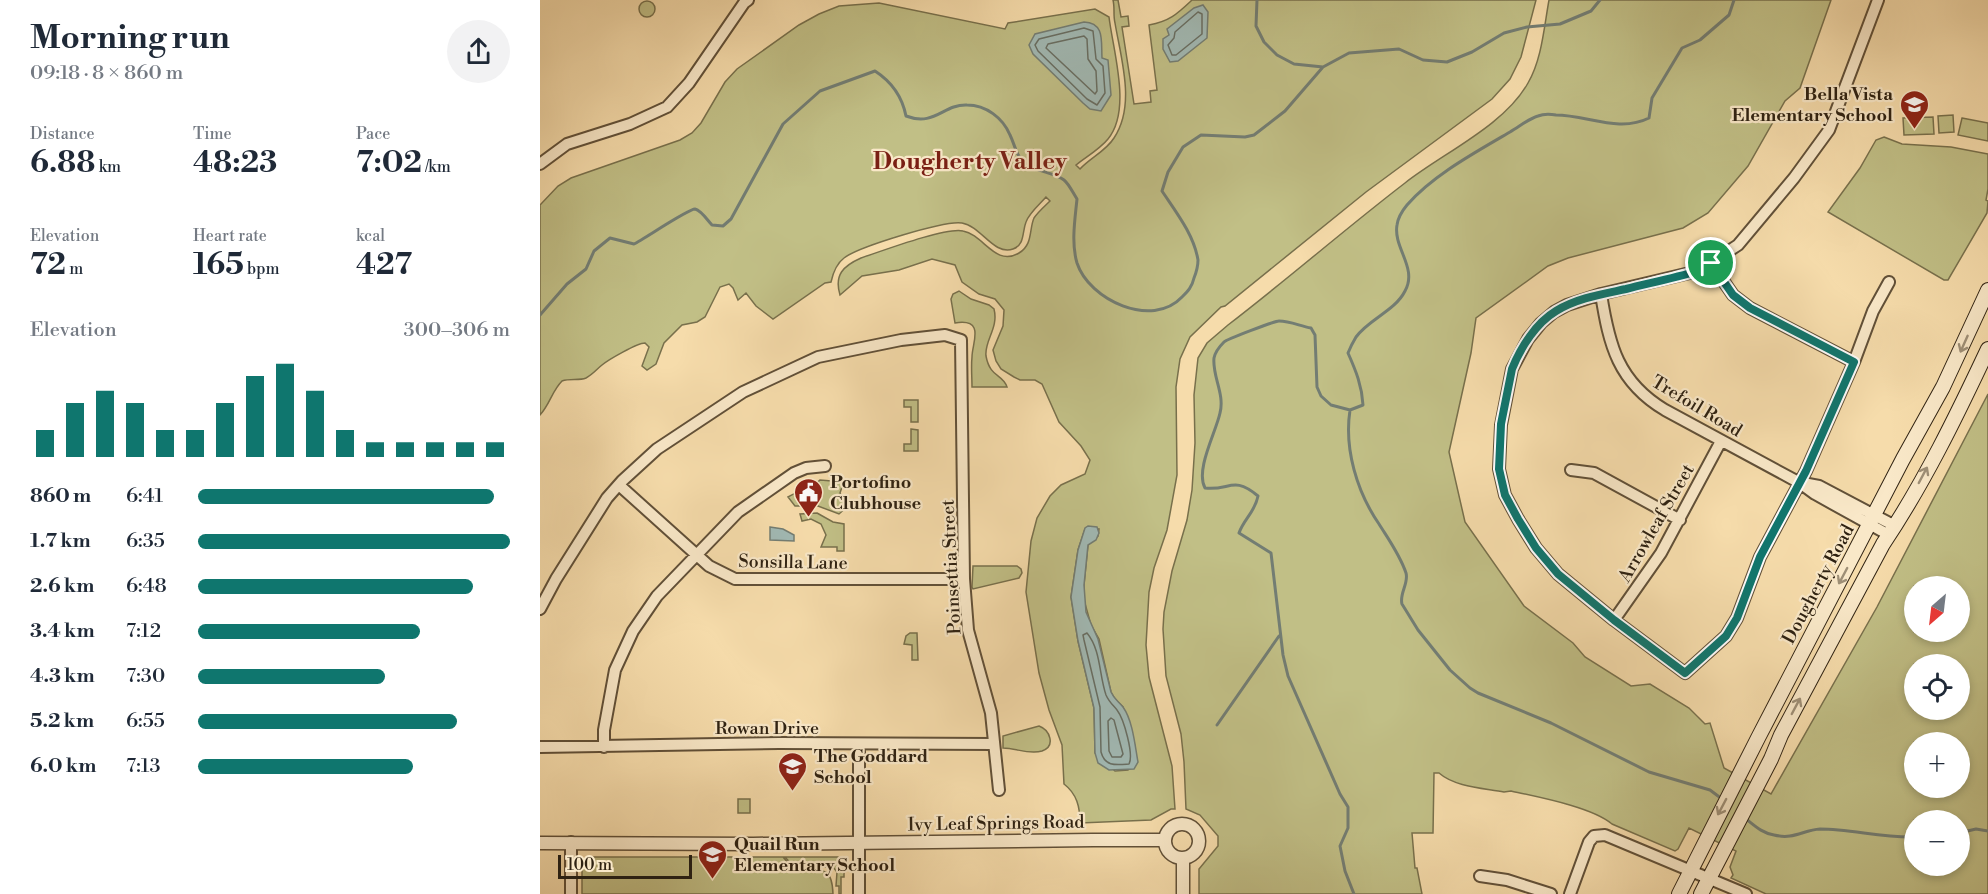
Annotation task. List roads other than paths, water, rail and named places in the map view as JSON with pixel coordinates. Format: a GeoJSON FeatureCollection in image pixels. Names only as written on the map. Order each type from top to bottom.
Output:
{"type":"FeatureCollection","features":[{"type":"Feature","properties":{"kind":"main road","name":"Dougherty Road"},"geometry":{"type":"LineString","coordinates":[[1680,894],[1706,837],[1944,387],[1988,290]]}},
{"type":"Feature","properties":{"kind":"main road"},"geometry":{"type":"LineString","coordinates":[[1701,894],[1771,759],[1781,735],[1947,431],[1988,349]]}},
{"type":"Feature","properties":{"kind":"street"},"geometry":{"type":"LineString","coordinates":[[540,164],[567,144],[630,124],[667,107],[689,83],[748,0]]}},
{"type":"Feature","properties":{"kind":"street"},"geometry":{"type":"LineString","coordinates":[[1878,0],[1836,114],[1819,145],[1738,245],[1698,271],[1601,294],[1567,305],[1541,323],[1517,358],[1512,369],[1501,424],[1499,469],[1505,495],[1536,548],[1558,574],[1614,620],[1685,673],[1726,636],[1737,618],[1760,557],[1800,483],[1854,362],[1873,310],[1889,282]]}},
{"type":"Feature","properties":{"kind":"street"},"geometry":{"type":"LineString","coordinates":[[1711,263],[1733,295],[1750,308],[1854,362]]}},
{"type":"Feature","properties":{"kind":"street","name":"Trefoil Road"},"geometry":{"type":"LineString","coordinates":[[1601,294],[1609,337],[1618,365],[1630,382],[1654,404],[1800,483],[1819,486],[1892,531]]}},
{"type":"Feature","properties":{"kind":"street","name":"Poinsettia Street"},"geometry":{"type":"LineString","coordinates":[[619,485],[657,449],[742,392],[818,357],[901,340],[945,335],[961,340],[964,579],[968,630],[991,713],[999,790]]}},
{"type":"Feature","properties":{"kind":"street","name":"Arrowleaf Street"},"geometry":{"type":"LineString","coordinates":[[1614,620],[1647,576],[1680,520],[1721,441]]}},
{"type":"Feature","properties":{"kind":"street"},"geometry":{"type":"LineString","coordinates":[[604,747],[609,699],[615,670],[643,614],[657,596],[738,512],[766,490],[794,472],[825,466]]}},
{"type":"Feature","properties":{"kind":"street"},"geometry":{"type":"LineString","coordinates":[[1571,470],[1594,473],[1680,520]]}},
{"type":"Feature","properties":{"kind":"street"},"geometry":{"type":"LineString","coordinates":[[540,609],[556,579],[607,498],[619,485]]}},
{"type":"Feature","properties":{"kind":"street","name":"Sonsilla Lane"},"geometry":{"type":"LineString","coordinates":[[619,485],[709,566],[735,579],[964,579]]}},
{"type":"Feature","properties":{"kind":"street","name":"Rowan Drive"},"geometry":{"type":"LineString","coordinates":[[540,747],[779,743],[994,744]]}},
{"type":"Feature","properties":{"kind":"street"},"geometry":{"type":"LineString","coordinates":[[859,745],[859,894]]}},
{"type":"Feature","properties":{"kind":"street"},"geometry":{"type":"LineString","coordinates":[[1183,824],[1193,827],[1199,836],[1198,846],[1192,854],[1183,858],[1170,853],[1165,840],[1174,825],[1183,824]]}},
{"type":"Feature","properties":{"kind":"street"},"geometry":{"type":"LineString","coordinates":[[1570,894],[1589,842],[1594,836],[1605,835],[1746,894]]}},
{"type":"Feature","properties":{"kind":"street","name":"Ivy Leaf Springs Road"},"geometry":{"type":"LineString","coordinates":[[540,843],[753,844],[1165,840]]}},
{"type":"Feature","properties":{"kind":"street"},"geometry":{"type":"LineString","coordinates":[[571,894],[572,842]]}},
{"type":"Feature","properties":{"kind":"street"},"geometry":{"type":"LineString","coordinates":[[1182,894],[1183,858]]}},
{"type":"Feature","properties":{"kind":"street"},"geometry":{"type":"LineString","coordinates":[[1480,876],[1507,880],[1551,894]]}},
{"type":"Feature","properties":{"kind":"water"},"geometry":{"type":"Polygon","coordinates":[[[1203,5],[1208,12],[1207,38],[1178,61],[1170,62],[1163,49],[1163,39],[1169,35],[1167,29],[1194,8],[1203,5]]]}},
{"type":"Feature","properties":{"kind":"water"},"geometry":{"type":"Polygon","coordinates":[[[1084,22],[1091,23],[1099,29],[1102,58],[1108,60],[1111,95],[1101,111],[1090,109],[1083,103],[1033,54],[1029,45],[1035,34],[1084,22]]]}},
{"type":"Feature","properties":{"kind":"water"},"geometry":{"type":"Polygon","coordinates":[[[770,527],[783,529],[794,535],[794,541],[770,540],[770,527]]]}},
{"type":"Feature","properties":{"kind":"water"},"geometry":{"type":"Polygon","coordinates":[[[1097,527],[1099,533],[1096,540],[1088,545],[1084,585],[1086,612],[1098,639],[1111,692],[1123,707],[1131,726],[1138,762],[1134,769],[1109,770],[1098,763],[1095,753],[1094,708],[1078,641],[1071,597],[1078,550],[1085,528],[1097,527]]]}},
{"type":"Feature","properties":{"kind":"waterway"},"geometry":{"type":"LineString","coordinates":[[1257,0],[1256,26],[1264,42],[1277,55],[1294,64],[1323,67]]}},
{"type":"Feature","properties":{"kind":"waterway"},"geometry":{"type":"LineString","coordinates":[[540,315],[567,284],[586,269],[594,251],[610,238],[634,244],[695,209],[702,213],[712,225],[723,226],[731,219],[783,124],[820,91],[875,71],[895,90],[906,116],[924,119],[951,108],[967,105],[981,107],[993,114],[1007,129],[1022,160],[1029,166],[1064,180],[1077,199],[1074,231],[1075,255],[1084,276],[1094,288],[1123,306],[1139,310],[1155,310],[1169,306],[1190,289],[1198,262],[1189,233],[1162,191],[1168,172],[1183,147],[1201,135],[1245,137],[1254,135],[1285,111],[1323,67],[1349,53],[1399,49],[1423,60],[1447,62],[1472,52],[1504,33],[1527,27],[1560,24],[1591,11],[1600,0]]}},
{"type":"Feature","properties":{"kind":"waterway"},"geometry":{"type":"LineString","coordinates":[[1354,894],[1345,871],[1340,846],[1348,828],[1348,807],[1340,794],[1288,676],[1283,655],[1271,553],[1239,533],[1258,496],[1243,486],[1237,485],[1205,488],[1204,461],[1221,406],[1214,365],[1215,354],[1227,340],[1279,321],[1311,328],[1315,335],[1317,387],[1321,396],[1331,405],[1350,410],[1363,405],[1358,379],[1348,353],[1361,331],[1395,304],[1405,291],[1409,274],[1398,242],[1397,225],[1402,212],[1417,194],[1456,165],[1538,116],[1549,114],[1615,124],[1638,122],[1649,118],[1652,98],[1682,48],[1700,40],[1729,15],[1734,0]]}},
{"type":"Feature","properties":{"kind":"waterway"},"geometry":{"type":"LineString","coordinates":[[1350,410],[1349,440],[1354,470],[1371,512],[1406,573],[1402,604],[1418,630],[1450,670],[1478,693],[1551,723],[1649,772],[1710,790],[1722,799]]}},
{"type":"Feature","properties":{"kind":"waterway"},"geometry":{"type":"LineString","coordinates":[[1217,725],[1279,636]]}},
{"type":"Feature","properties":{"kind":"waterway"},"geometry":{"type":"LineString","coordinates":[[1746,819],[1762,831],[1781,836],[1793,836],[1820,829],[1904,837]]}},
{"type":"Feature","properties":{"kind":"waterway"},"geometry":{"type":"LineString","coordinates":[[1970,830],[1988,831]]}},
{"type":"Feature","properties":{"kind":"place","name":"Bella Vista Elementary School"},"geometry":{"type":"Point","coordinates":[1914,130]}},
{"type":"Feature","properties":{"kind":"place","name":"Portofino Clubhouse"},"geometry":{"type":"Point","coordinates":[809,518]}},
{"type":"Feature","properties":{"kind":"place","name":"The Goddard School"},"geometry":{"type":"Point","coordinates":[793,792]}},
{"type":"Feature","properties":{"kind":"place","name":"Quail Run Elementary School"},"geometry":{"type":"Point","coordinates":[713,880]}},
{"type":"Feature","properties":{"kind":"district","name":"Dougherty Valley"},"geometry":{"type":"Point","coordinates":[970,161]}}]}
